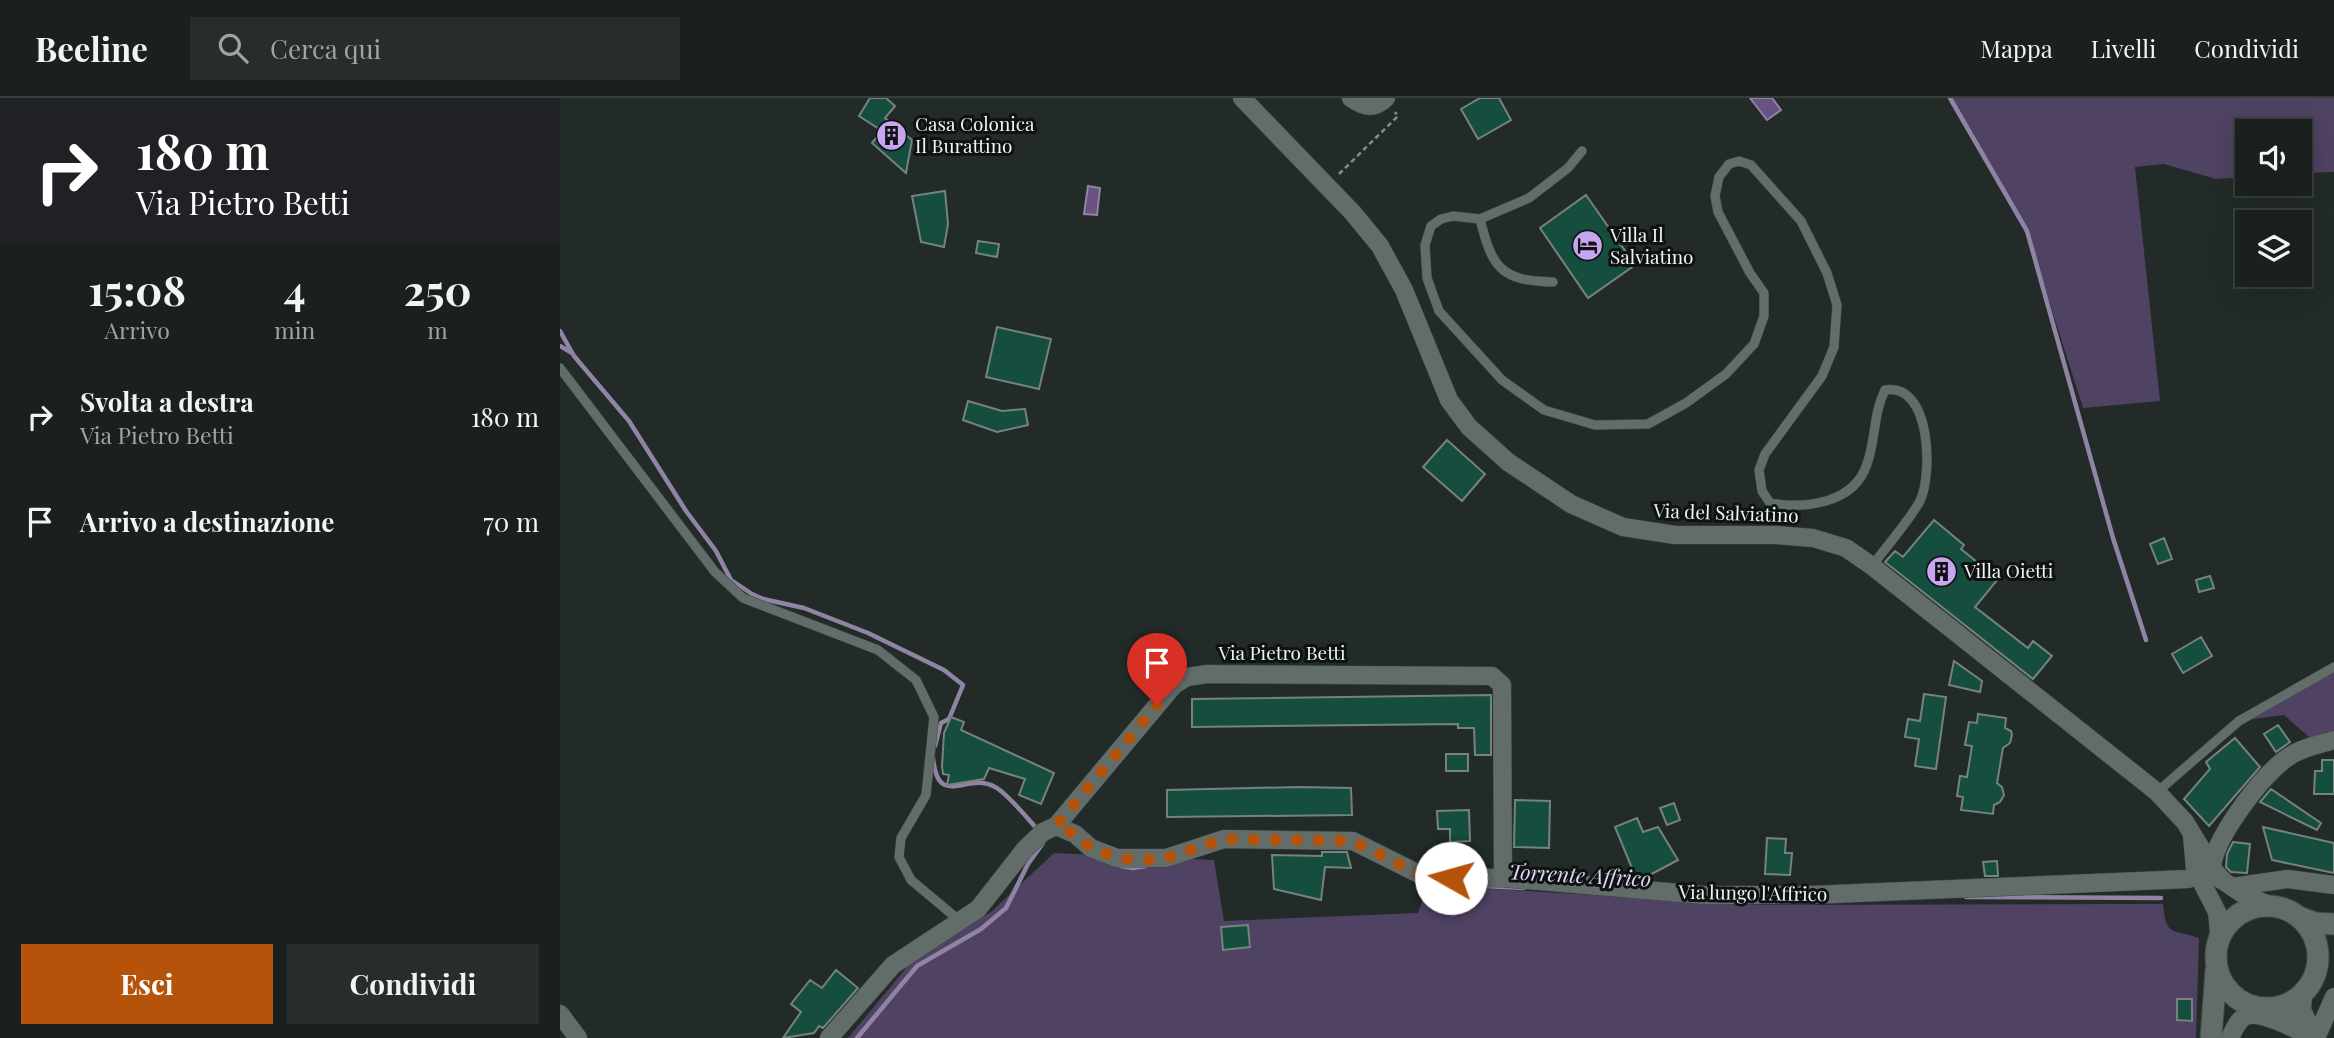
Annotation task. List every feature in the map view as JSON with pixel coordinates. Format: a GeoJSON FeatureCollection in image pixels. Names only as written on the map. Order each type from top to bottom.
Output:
{"type":"FeatureCollection","features":[{"type":"Feature","properties":{"kind":"main road"},"geometry":{"type":"LineString","coordinates":[[2217,1036],[2216,955],[2222,932],[2230,921],[2242,912],[2269,905],[2290,911],[2308,926],[2315,937],[2318,964],[2309,985]]}},
{"type":"Feature","properties":{"kind":"main road"},"geometry":{"type":"LineString","coordinates":[[2299,917],[2315,923],[2334,924]]}},
{"type":"Feature","properties":{"kind":"main road"},"geometry":{"type":"LineString","coordinates":[[2216,955],[2226,988],[2249,1009]]}},
{"type":"Feature","properties":{"kind":"main road"},"geometry":{"type":"LineString","coordinates":[[2217,1036],[2224,1010],[2236,1004],[2249,1009],[2279,1007],[2296,1000],[2324,967],[2334,962]]}},
{"type":"Feature","properties":{"kind":"street","name":"Via del Salviatino"},"geometry":{"type":"LineString","coordinates":[[1242,98],[1380,246],[1397,276],[1454,408],[1482,440],[1530,478],[1571,504],[1623,527],[1675,535],[1776,535],[1814,538],[1846,548],[2157,792],[2190,829],[2204,870],[2227,884]]}},
{"type":"Feature","properties":{"kind":"street"},"geometry":{"type":"LineString","coordinates":[[1351,98],[1371,107],[1386,98]]}},
{"type":"Feature","properties":{"kind":"street","name":"Via Pietro Betti"},"geometry":{"type":"LineString","coordinates":[[1056,826],[1174,685],[1187,677],[1207,674],[1492,676],[1502,685],[1503,878]]}},
{"type":"Feature","properties":{"kind":"street"},"geometry":{"type":"LineString","coordinates":[[2216,955],[2219,932],[2215,904],[2204,870],[2216,846],[2228,826],[2280,762],[2296,752],[2334,740]]}},
{"type":"Feature","properties":{"kind":"street"},"geometry":{"type":"LineString","coordinates":[[829,1038],[893,965],[978,909],[1025,849],[1043,832],[1056,826]]}},
{"type":"Feature","properties":{"kind":"street","name":"Via lungo l'Affrico"},"geometry":{"type":"LineString","coordinates":[[1056,826],[1075,834],[1091,848],[1118,858],[1166,858],[1224,839],[1353,841],[1425,877],[1503,878],[1704,895],[1811,895],[2188,879],[2204,870]]}},
{"type":"Feature","properties":{"kind":"street"},"geometry":{"type":"LineString","coordinates":[[2227,884],[2288,879],[2334,885]]}},
{"type":"Feature","properties":{"kind":"street"},"geometry":{"type":"LineString","coordinates":[[2227,884],[2246,896],[2269,905]]}},
{"type":"Feature","properties":{"kind":"street"},"geometry":{"type":"LineString","coordinates":[[2309,985],[2302,1006],[2313,1035]]}},
{"type":"Feature","properties":{"kind":"street"},"geometry":{"type":"LineString","coordinates":[[2313,1035],[2334,997]]}},
{"type":"Feature","properties":{"kind":"street"},"geometry":{"type":"LineString","coordinates":[[2279,1007],[2299,1016],[2313,1035]]}},
{"type":"Feature","properties":{"kind":"street"},"geometry":{"type":"LineString","coordinates":[[2249,1009],[2313,1035]]}},
{"type":"Feature","properties":{"kind":"street"},"geometry":{"type":"LineString","coordinates":[[560,1014],[578,1038]]}},
{"type":"Feature","properties":{"kind":"lane"},"geometry":{"type":"LineString","coordinates":[[1582,150],[1568,168],[1530,198],[1480,219],[1453,216],[1441,219],[1431,226],[1425,245],[1427,278],[1439,311],[1502,380],[1544,410],[1595,425],[1648,424],[1686,403],[1726,374],[1754,344],[1764,316],[1764,293],[1750,273],[1723,222],[1715,196],[1719,177],[1729,164],[1739,161],[1751,164],[1801,221],[1827,273],[1837,305],[1834,347],[1822,376],[1765,454],[1759,470],[1762,491],[1770,503],[1791,507],[1818,504],[1843,495],[1859,481],[1867,465],[1877,405],[1885,390],[1893,388],[1909,396],[1925,429],[1927,473],[1920,500],[1872,566]]}},
{"type":"Feature","properties":{"kind":"lane"},"geometry":{"type":"LineString","coordinates":[[1480,219],[1488,251],[1508,274],[1525,280],[1553,282]]}},
{"type":"Feature","properties":{"kind":"lane"},"geometry":{"type":"LineString","coordinates":[[560,368],[715,572],[743,598],[802,618],[878,650],[916,680],[934,717],[926,795],[901,838],[899,857],[911,880],[960,921]]}},
{"type":"Feature","properties":{"kind":"lane"},"geometry":{"type":"LineString","coordinates":[[2157,792],[2239,721],[2334,667]]}},
{"type":"Feature","properties":{"kind":"path"},"geometry":{"type":"LineString","coordinates":[[1326,186],[1398,116]]}},
{"type":"Feature","properties":{"kind":"shaded area"},"geometry":{"type":"Polygon","coordinates":[[[1750,98],[1772,98],[1781,110],[1767,120],[1750,98]]]}},
{"type":"Feature","properties":{"kind":"shaded area"},"geometry":{"type":"Polygon","coordinates":[[[1949,98],[2334,98],[2334,172],[2312,173],[2312,119],[2235,119],[2235,178],[2216,179],[2164,164],[2135,167],[2160,401],[2083,408],[2027,231],[1949,98]]]}},
{"type":"Feature","properties":{"kind":"shaded area"},"geometry":{"type":"Polygon","coordinates":[[[1088,186],[1100,188],[1097,215],[1084,214],[1088,186]]]}},
{"type":"Feature","properties":{"kind":"shaded area"},"geometry":{"type":"Polygon","coordinates":[[[2334,664],[2334,732],[2311,739],[2284,715],[2239,721],[2334,664]]]}},
{"type":"Feature","properties":{"kind":"shaded area"},"geometry":{"type":"Polygon","coordinates":[[[1054,853],[1214,860],[1224,921],[1418,913],[1428,885],[1759,905],[2163,904],[2166,922],[2172,930],[2199,938],[2196,1038],[848,1038],[912,961],[991,912],[1054,853]]]}},
{"type":"Feature","properties":{"kind":"building","name":"Casa Colonica Il Burattino"},"geometry":{"type":"Polygon","coordinates":[[[870,98],[886,98],[895,106],[885,118],[912,140],[906,173],[872,143],[882,131],[859,116],[870,98]]]}},
{"type":"Feature","properties":{"kind":"building"},"geometry":{"type":"Polygon","coordinates":[[[1480,98],[1499,98],[1511,120],[1478,139],[1461,109],[1480,98]]]}},
{"type":"Feature","properties":{"kind":"building"},"geometry":{"type":"Polygon","coordinates":[[[945,191],[948,224],[944,247],[921,242],[912,196],[945,191]]]}},
{"type":"Feature","properties":{"kind":"building","name":"Villa Il Salviatino"},"geometry":{"type":"Polygon","coordinates":[[[1586,195],[1635,265],[1588,298],[1540,228],[1586,195]]]}},
{"type":"Feature","properties":{"kind":"building"},"geometry":{"type":"Polygon","coordinates":[[[978,241],[999,244],[997,257],[976,253],[978,241]]]}},
{"type":"Feature","properties":{"kind":"building"},"geometry":{"type":"Polygon","coordinates":[[[997,327],[1051,339],[1039,389],[986,377],[997,327]]]}},
{"type":"Feature","properties":{"kind":"building"},"geometry":{"type":"Polygon","coordinates":[[[968,401],[1002,411],[1025,409],[1028,425],[997,432],[963,420],[968,401]]]}},
{"type":"Feature","properties":{"kind":"building"},"geometry":{"type":"Polygon","coordinates":[[[1447,440],[1485,474],[1462,501],[1423,467],[1447,440]]]}},
{"type":"Feature","properties":{"kind":"building","name":"Villa Oietti"},"geometry":{"type":"Polygon","coordinates":[[[1934,520],[1964,545],[1961,549],[1998,579],[1975,607],[2028,648],[2033,641],[2052,656],[2033,679],[1885,562],[1895,551],[1903,557],[1934,520]]]}},
{"type":"Feature","properties":{"kind":"building"},"geometry":{"type":"Polygon","coordinates":[[[2164,538],[2172,559],[2158,564],[2150,544],[2164,538]]]}},
{"type":"Feature","properties":{"kind":"building"},"geometry":{"type":"Polygon","coordinates":[[[2210,576],[2214,588],[2199,592],[2196,580],[2210,576]]]}},
{"type":"Feature","properties":{"kind":"building"},"geometry":{"type":"Polygon","coordinates":[[[2201,637],[2212,656],[2183,673],[2172,654],[2201,637]]]}},
{"type":"Feature","properties":{"kind":"building"},"geometry":{"type":"Polygon","coordinates":[[[1954,661],[1982,681],[1980,692],[1949,685],[1954,661]]]}},
{"type":"Feature","properties":{"kind":"building"},"geometry":{"type":"Polygon","coordinates":[[[1924,694],[1946,697],[1936,769],[1915,766],[1919,739],[1905,737],[1908,719],[1920,721],[1924,694]]]}},
{"type":"Feature","properties":{"kind":"building"},"geometry":{"type":"Polygon","coordinates":[[[1491,695],[1491,755],[1475,755],[1474,728],[1458,728],[1458,724],[1192,727],[1192,699],[1491,695]]]}},
{"type":"Feature","properties":{"kind":"building"},"geometry":{"type":"Polygon","coordinates":[[[1978,714],[2006,718],[2005,728],[2011,731],[2012,735],[2010,743],[2003,748],[1997,783],[2002,787],[2004,795],[2000,802],[1994,805],[1993,814],[1961,810],[1963,797],[1957,796],[1960,776],[1967,777],[1972,746],[1965,745],[1969,722],[1977,723],[1978,714]]]}},
{"type":"Feature","properties":{"kind":"building"},"geometry":{"type":"Polygon","coordinates":[[[951,717],[964,722],[961,730],[1054,773],[1041,804],[1019,795],[1025,779],[989,768],[984,779],[947,785],[949,775],[943,774],[942,766],[944,733],[951,717]]]}},
{"type":"Feature","properties":{"kind":"building"},"geometry":{"type":"Polygon","coordinates":[[[2278,725],[2290,742],[2276,752],[2264,734],[2278,725]]]}},
{"type":"Feature","properties":{"kind":"building"},"geometry":{"type":"Polygon","coordinates":[[[2235,738],[2260,767],[2209,826],[2184,799],[2210,769],[2206,762],[2235,738]]]}},
{"type":"Feature","properties":{"kind":"building"},"geometry":{"type":"Polygon","coordinates":[[[1446,754],[1468,754],[1468,771],[1446,771],[1446,754]]]}},
{"type":"Feature","properties":{"kind":"building"},"geometry":{"type":"Polygon","coordinates":[[[2322,760],[2334,760],[2334,794],[2314,794],[2315,771],[2322,771],[2322,760]]]}},
{"type":"Feature","properties":{"kind":"building"},"geometry":{"type":"Polygon","coordinates":[[[1351,788],[1352,815],[1167,817],[1167,790],[1351,788]]]}},
{"type":"Feature","properties":{"kind":"building"},"geometry":{"type":"Polygon","coordinates":[[[2271,789],[2321,823],[2317,830],[2260,802],[2271,789]]]}},
{"type":"Feature","properties":{"kind":"building"},"geometry":{"type":"Polygon","coordinates":[[[1515,800],[1550,801],[1549,848],[1514,847],[1515,800]]]}},
{"type":"Feature","properties":{"kind":"building"},"geometry":{"type":"Polygon","coordinates":[[[1674,803],[1680,820],[1667,825],[1660,808],[1674,803]]]}},
{"type":"Feature","properties":{"kind":"building"},"geometry":{"type":"Polygon","coordinates":[[[1469,810],[1470,841],[1450,842],[1450,829],[1438,829],[1437,811],[1469,810]]]}},
{"type":"Feature","properties":{"kind":"building"},"geometry":{"type":"Polygon","coordinates":[[[1637,818],[1643,832],[1658,827],[1678,860],[1644,878],[1636,878],[1615,827],[1637,818]]]}},
{"type":"Feature","properties":{"kind":"building"},"geometry":{"type":"Polygon","coordinates":[[[2263,827],[2334,843],[2334,873],[2272,860],[2263,827]]]}},
{"type":"Feature","properties":{"kind":"building"},"geometry":{"type":"Polygon","coordinates":[[[1767,838],[1786,839],[1785,853],[1792,853],[1790,875],[1765,874],[1767,838]]]}},
{"type":"Feature","properties":{"kind":"building"},"geometry":{"type":"Polygon","coordinates":[[[2233,842],[2250,844],[2247,873],[2231,872],[2226,867],[2227,854],[2233,842]]]}},
{"type":"Feature","properties":{"kind":"building"},"geometry":{"type":"Polygon","coordinates":[[[1322,852],[1347,852],[1351,868],[1325,867],[1321,900],[1274,889],[1272,855],[1322,856],[1322,852]]]}},
{"type":"Feature","properties":{"kind":"building"},"geometry":{"type":"Polygon","coordinates":[[[1997,861],[1998,876],[1985,876],[1983,862],[1997,861]]]}},
{"type":"Feature","properties":{"kind":"building"},"geometry":{"type":"Polygon","coordinates":[[[1248,925],[1250,947],[1223,950],[1221,927],[1248,925]]]}},
{"type":"Feature","properties":{"kind":"building"},"geometry":{"type":"Polygon","coordinates":[[[836,970],[858,988],[823,1028],[819,1026],[814,1033],[783,1038],[801,1012],[791,1004],[810,980],[822,988],[836,970]]]}},
{"type":"Feature","properties":{"kind":"building"},"geometry":{"type":"Polygon","coordinates":[[[2177,999],[2192,999],[2192,1021],[2177,1020],[2177,999]]]}},
{"type":"Feature","properties":{"kind":"waterway"},"geometry":{"type":"LineString","coordinates":[[1950,98],[2027,231],[2113,538],[2146,640]]}},
{"type":"Feature","properties":{"kind":"waterway"},"geometry":{"type":"LineString","coordinates":[[560,331],[574,356],[629,421],[686,511],[716,551],[731,580],[763,599],[804,608],[868,633],[944,670],[963,685],[949,719],[941,723],[935,746]]}},
{"type":"Feature","properties":{"kind":"waterway"},"geometry":{"type":"LineString","coordinates":[[560,346],[572,353]]}},
{"type":"Feature","properties":{"kind":"waterway"},"geometry":{"type":"LineString","coordinates":[[933,758],[936,774],[941,782],[947,786],[985,783],[995,787],[1011,800],[1038,830]]}},
{"type":"Feature","properties":{"kind":"waterway","name":"Torrente Affrico"},"geometry":{"type":"LineString","coordinates":[[857,1038],[917,966],[981,929],[1006,908],[1028,864],[1043,843]]}},
{"type":"Feature","properties":{"kind":"waterway","name":"Torrente Affrico"},"geometry":{"type":"LineString","coordinates":[[1121,866],[1146,866]]}},
{"type":"Feature","properties":{"kind":"waterway","name":"Torrente Affrico"},"geometry":{"type":"LineString","coordinates":[[1484,886],[1524,888]]}},
{"type":"Feature","properties":{"kind":"waterway","name":"Torrente Affrico"},"geometry":{"type":"LineString","coordinates":[[1966,897],[2161,898]]}},
{"type":"Feature","properties":{"kind":"place","name":"Casa Colonica Il Burattino"},"geometry":{"type":"Point","coordinates":[892,135]}},
{"type":"Feature","properties":{"kind":"place","name":"Villa Il Salviatino"},"geometry":{"type":"Point","coordinates":[1587,246]}},
{"type":"Feature","properties":{"kind":"place","name":"Villa Oietti"},"geometry":{"type":"Point","coordinates":[1941,571]}},
{"type":"Feature","properties":{"kind":"route"},"geometry":{"type":"LineString","coordinates":[[1157,705],[1056,826],[1075,834],[1091,848],[1118,858],[1144,860],[1166,858],[1224,839],[1353,841],[1425,877],[1451,878]]}}]}
